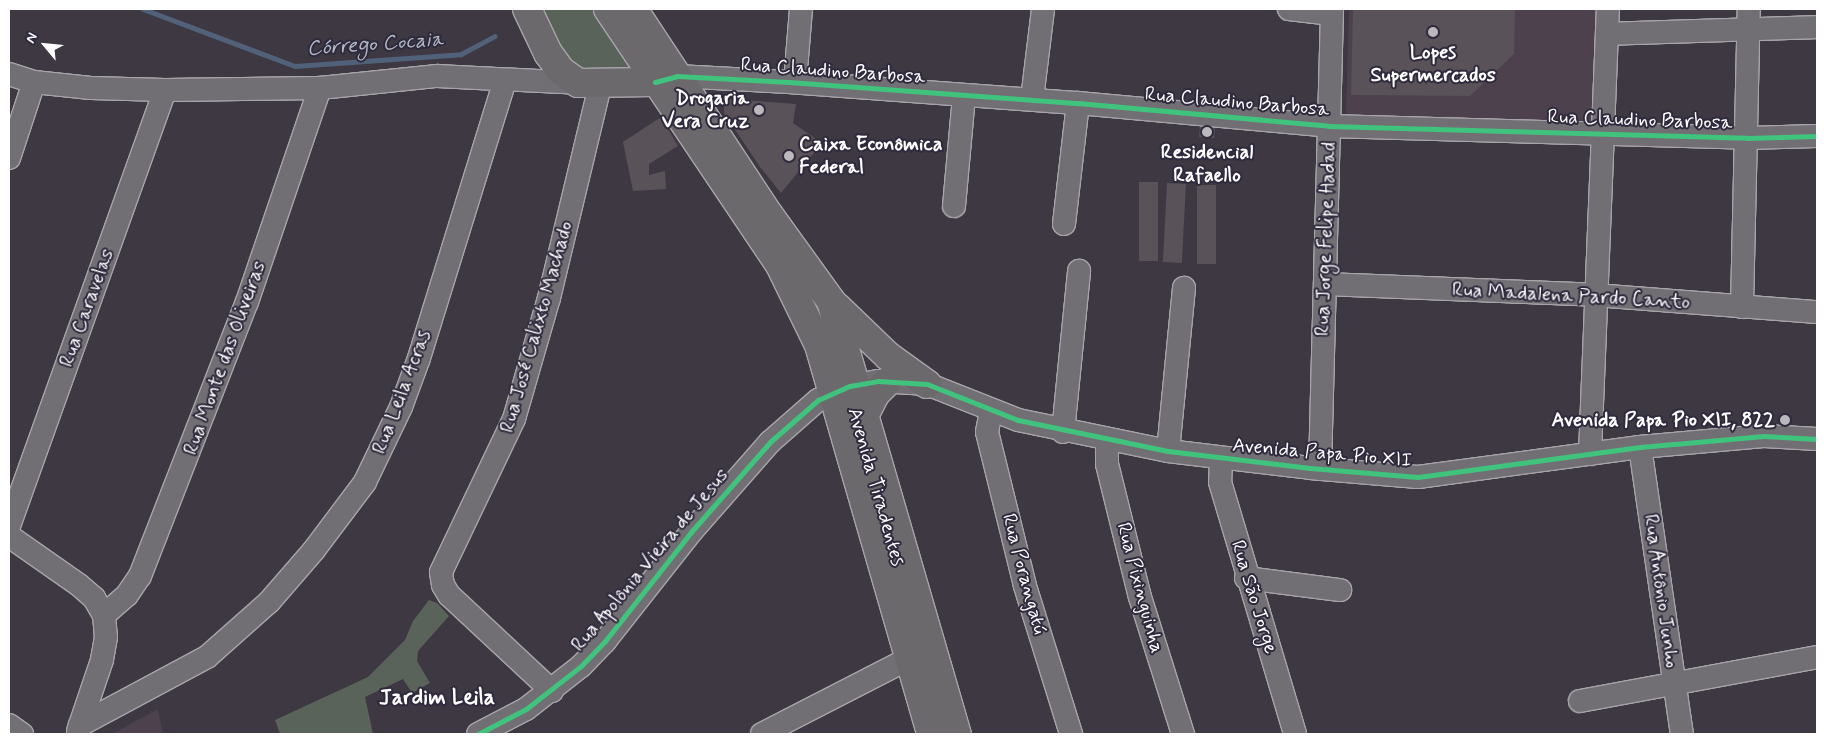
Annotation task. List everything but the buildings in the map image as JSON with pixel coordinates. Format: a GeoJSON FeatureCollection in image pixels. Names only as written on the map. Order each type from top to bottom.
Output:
{"type":"FeatureCollection","features":[{"type":"Feature","properties":{"kind":"main road"},"geometry":{"type":"LineString","coordinates":[[527,9],[548,53],[561,71],[589,84],[666,79]]}},
{"type":"Feature","properties":{"kind":"main road","name":"Avenida Tiradentes"},"geometry":{"type":"LineString","coordinates":[[608,9],[666,79],[831,300],[845,388],[851,448],[908,659],[931,734]]}},
{"type":"Feature","properties":{"kind":"main road","name":"Avenida Tiradentes"},"geometry":{"type":"LineString","coordinates":[[633,9],[666,79],[780,265],[819,345],[845,388],[864,413],[958,734]]}},
{"type":"Feature","properties":{"kind":"main road"},"geometry":{"type":"LineString","coordinates":[[831,300],[866,338],[927,384]]}},
{"type":"Feature","properties":{"kind":"main road"},"geometry":{"type":"LineString","coordinates":[[851,448],[864,413],[887,382]]}},
{"type":"Feature","properties":{"kind":"street"},"geometry":{"type":"LineString","coordinates":[[794,82],[802,9]]}},
{"type":"Feature","properties":{"kind":"street"},"geometry":{"type":"LineString","coordinates":[[1032,99],[1043,9]]}},
{"type":"Feature","properties":{"kind":"street"},"geometry":{"type":"LineString","coordinates":[[1289,9],[1332,11]]}},
{"type":"Feature","properties":{"kind":"street"},"geometry":{"type":"LineString","coordinates":[[1590,454],[1608,9]]}},
{"type":"Feature","properties":{"kind":"street"},"geometry":{"type":"LineString","coordinates":[[1742,307],[1749,9]]}},
{"type":"Feature","properties":{"kind":"street","name":"Rua Jorge Felipe Hadad"},"geometry":{"type":"LineString","coordinates":[[1320,469],[1332,11]]}},
{"type":"Feature","properties":{"kind":"street"},"geometry":{"type":"LineString","coordinates":[[1608,34],[1748,31],[1817,27]]}},
{"type":"Feature","properties":{"kind":"street"},"geometry":{"type":"LineString","coordinates":[[504,81],[540,63],[548,53]]}},
{"type":"Feature","properties":{"kind":"street"},"geometry":{"type":"LineString","coordinates":[[9,74],[34,82],[91,88],[165,90],[320,88],[437,76],[589,84]]}},
{"type":"Feature","properties":{"kind":"street","name":"Rua Claudino Barbosa"},"geometry":{"type":"LineString","coordinates":[[666,79],[794,82],[964,96],[1032,99],[1329,126],[1747,138],[1817,136]]}},
{"type":"Feature","properties":{"kind":"street","name":"Rua Leila Acras"},"geometry":{"type":"LineString","coordinates":[[78,730],[207,657],[269,602],[314,550],[365,482],[401,407],[419,358],[504,81]]}},
{"type":"Feature","properties":{"kind":"street"},"geometry":{"type":"LineString","coordinates":[[9,158],[34,82]]}},
{"type":"Feature","properties":{"kind":"street","name":"Rua José Calixto Machado"},"geometry":{"type":"LineString","coordinates":[[552,691],[450,595],[443,585],[442,572],[514,419],[548,298],[589,84]]}},
{"type":"Feature","properties":{"kind":"street","name":"Rua Monte das Oliveiras"},"geometry":{"type":"LineString","coordinates":[[104,615],[128,595],[140,576],[247,302],[320,88]]}},
{"type":"Feature","properties":{"kind":"street","name":"Rua Caravelas"},"geometry":{"type":"LineString","coordinates":[[9,526],[165,90]]}},
{"type":"Feature","properties":{"kind":"street"},"geometry":{"type":"LineString","coordinates":[[954,206],[964,96]]}},
{"type":"Feature","properties":{"kind":"street"},"geometry":{"type":"LineString","coordinates":[[1064,224],[1078,103]]}},
{"type":"Feature","properties":{"kind":"street"},"geometry":{"type":"LineString","coordinates":[[1063,432],[1079,271]]}},
{"type":"Feature","properties":{"kind":"street","name":"Rua Madalena Pardo Canto"},"geometry":{"type":"LineString","coordinates":[[1325,284],[1595,295],[1817,312]]}},
{"type":"Feature","properties":{"kind":"street"},"geometry":{"type":"LineString","coordinates":[[1168,451],[1184,288]]}},
{"type":"Feature","properties":{"kind":"street","name":"Avenida Papa Pio XII"},"geometry":{"type":"LineString","coordinates":[[845,388],[887,382],[927,384],[991,411],[1063,432],[1221,459],[1418,477],[1640,447],[1764,436],[1817,439]]}},
{"type":"Feature","properties":{"kind":"street","name":"Rua Apolônia Vieira de Jesus"},"geometry":{"type":"LineString","coordinates":[[478,734],[526,710],[552,691],[605,641],[691,532],[770,442],[802,412],[845,388]]}},
{"type":"Feature","properties":{"kind":"street","name":"Rua Porangatú"},"geometry":{"type":"LineString","coordinates":[[991,411],[987,432],[996,470],[1025,586],[1071,734]]}},
{"type":"Feature","properties":{"kind":"street","name":"Rua Pixinguinha"},"geometry":{"type":"LineString","coordinates":[[1107,440],[1107,464],[1140,596],[1183,734]]}},
{"type":"Feature","properties":{"kind":"street","name":"Rua Antônio Junho"},"geometry":{"type":"LineString","coordinates":[[1640,447],[1682,734]]}},
{"type":"Feature","properties":{"kind":"street","name":"Rua São Jorge"},"geometry":{"type":"LineString","coordinates":[[1221,459],[1220,482],[1246,578],[1296,734]]}},
{"type":"Feature","properties":{"kind":"street"},"geometry":{"type":"LineString","coordinates":[[9,536],[79,585],[94,598],[104,615],[106,637],[102,660],[78,730]]}},
{"type":"Feature","properties":{"kind":"street"},"geometry":{"type":"LineString","coordinates":[[1246,578],[1340,590]]}},
{"type":"Feature","properties":{"kind":"street"},"geometry":{"type":"LineString","coordinates":[[1580,701],[1674,681],[1817,657]]}},
{"type":"Feature","properties":{"kind":"street"},"geometry":{"type":"LineString","coordinates":[[762,734],[908,659]]}},
{"type":"Feature","properties":{"kind":"street"},"geometry":{"type":"LineString","coordinates":[[9,726],[22,734]]}},
{"type":"Feature","properties":{"kind":"shaded area"},"geometry":{"type":"Polygon","coordinates":[[[541,9],[592,9],[629,67],[609,72],[582,69],[559,50],[541,9]]]}},
{"type":"Feature","properties":{"kind":"shaded area"},"geometry":{"type":"Polygon","coordinates":[[[1349,9],[1601,9],[1592,124],[1353,118],[1346,112],[1349,9]]]}},
{"type":"Feature","properties":{"kind":"shaded area"},"geometry":{"type":"Polygon","coordinates":[[[429,600],[437,603],[449,616],[418,651],[417,661],[430,683],[412,693],[403,679],[365,697],[373,734],[280,734],[275,720],[368,677],[405,640],[413,621],[429,600]]]}},
{"type":"Feature","properties":{"kind":"shaded area"},"geometry":{"type":"Polygon","coordinates":[[[158,709],[163,734],[112,734],[158,709]]]}},
{"type":"Feature","properties":{"kind":"waterway","name":"Córrego Cocaia"},"geometry":{"type":"LineString","coordinates":[[143,9],[295,66],[461,54],[495,36]]}},
{"type":"Feature","properties":{"kind":"cycle path"},"geometry":{"type":"LineString","coordinates":[[655,82],[677,76],[789,82],[1078,103],[1329,126],[1747,138],[1817,136]]}},
{"type":"Feature","properties":{"kind":"cycle path"},"geometry":{"type":"LineString","coordinates":[[478,734],[526,709],[581,666],[605,641],[691,532],[770,442],[818,400],[850,386],[878,381],[927,384],[1018,420],[1168,451],[1310,468],[1418,477],[1640,447],[1764,436],[1817,439]]}},
{"type":"Feature","properties":{"kind":"place","name":"Lopes Supermercados"},"geometry":{"type":"Point","coordinates":[1433,32]}},
{"type":"Feature","properties":{"kind":"place","name":"Drogaria Vera Cruz"},"geometry":{"type":"Point","coordinates":[759,110]}},
{"type":"Feature","properties":{"kind":"place","name":"Residencial Rafaello"},"geometry":{"type":"Point","coordinates":[1207,132]}},
{"type":"Feature","properties":{"kind":"place","name":"Caixa Econômica Federal"},"geometry":{"type":"Point","coordinates":[789,156]}},
{"type":"Feature","properties":{"kind":"place","name":"Avenida Papa Pio XII, 822"},"geometry":{"type":"Point","coordinates":[1785,420]}},
{"type":"Feature","properties":{"kind":"district","name":"Jardim Leila"},"geometry":{"type":"Point","coordinates":[437,699]}}]}
